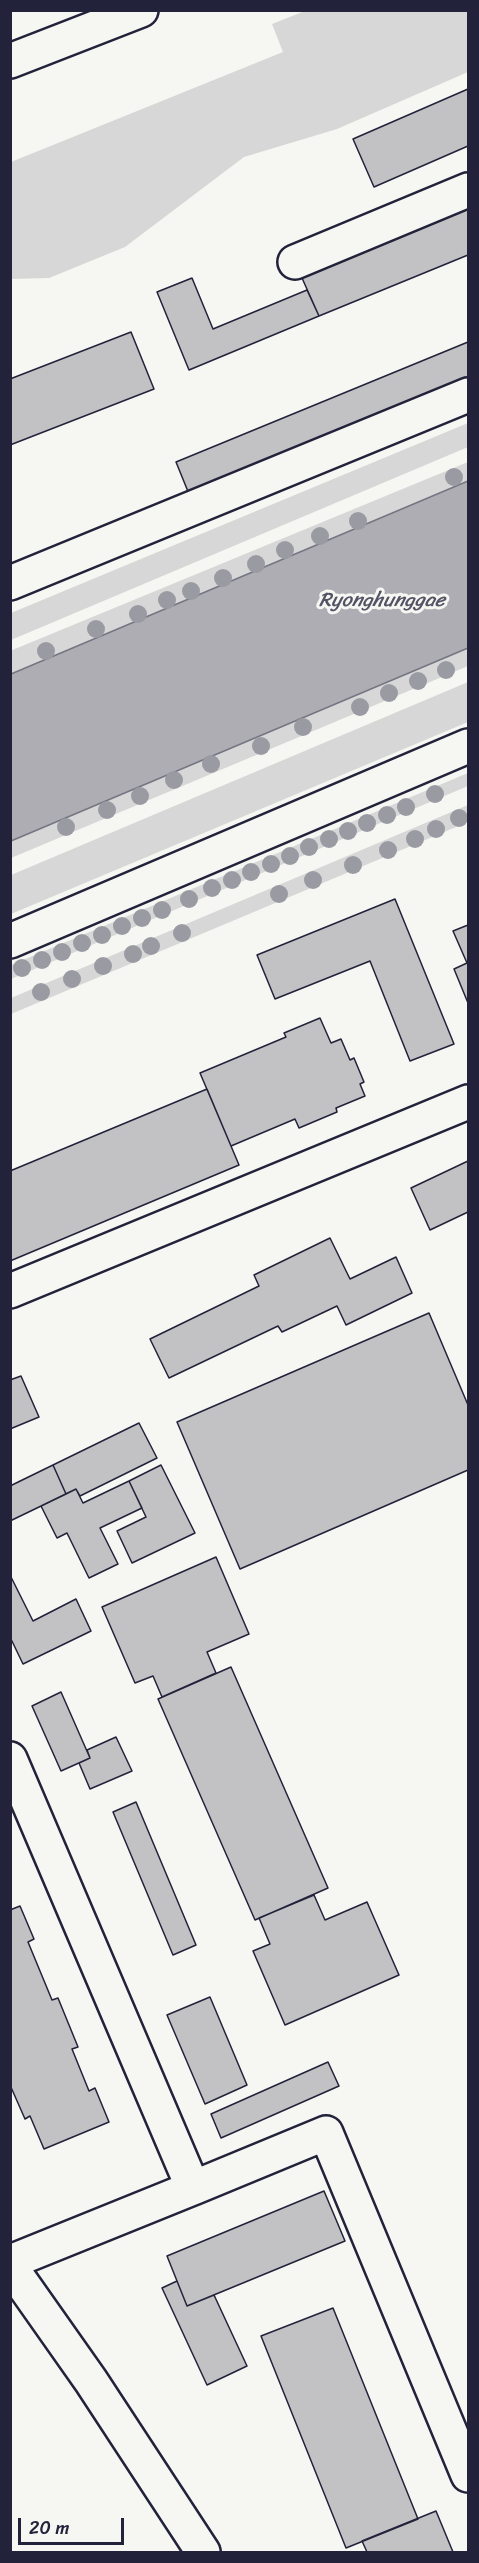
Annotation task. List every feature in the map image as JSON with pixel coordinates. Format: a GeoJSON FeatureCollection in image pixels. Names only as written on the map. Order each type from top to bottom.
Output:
{"type":"FeatureCollection","features":[{"type":"Feature","properties":{"kind":"street"},"geometry":{"type":"LineString","coordinates":[[10,61],[141,10]]}},
{"type":"Feature","properties":{"kind":"street"},"geometry":{"type":"LineString","coordinates":[[295,262],[468,190]]}},
{"type":"Feature","properties":{"kind":"street"},"geometry":{"type":"LineString","coordinates":[[10,583],[468,396]]}},
{"type":"Feature","properties":{"kind":"street"},"geometry":{"type":"LineString","coordinates":[[10,941],[468,746]]}},
{"type":"Feature","properties":{"kind":"street"},"geometry":{"type":"LineString","coordinates":[[10,1291],[468,1102]]}},
{"type":"Feature","properties":{"kind":"street"},"geometry":{"type":"LineString","coordinates":[[10,1759],[194,2188]]}},
{"type":"Feature","properties":{"kind":"street"},"geometry":{"type":"LineString","coordinates":[[203,2553],[91,2381],[10,2264],[326,2133],[468,2475]]}},
{"type":"Feature","properties":{"kind":"shaded area"},"geometry":{"type":"Polygon","coordinates":[[[305,11],[468,11],[468,72],[337,129],[244,157],[125,247],[49,278],[11,279],[11,162],[283,52],[272,24],[305,11]]]}},
{"type":"Feature","properties":{"kind":"shaded area"},"geometry":{"type":"Polygon","coordinates":[[[468,423],[468,447],[11,640],[11,613],[468,423]]]}},
{"type":"Feature","properties":{"kind":"shaded area"},"geometry":{"type":"Polygon","coordinates":[[[468,462],[468,481],[11,674],[10,651],[468,462]]]}},
{"type":"Feature","properties":{"kind":"shaded area"},"geometry":{"type":"Polygon","coordinates":[[[468,648],[468,666],[11,858],[11,841],[468,648]]]}},
{"type":"Feature","properties":{"kind":"shaded area"},"geometry":{"type":"Polygon","coordinates":[[[468,682],[468,722],[11,914],[11,875],[468,682]]]}},
{"type":"Feature","properties":{"kind":"shaded area"},"geometry":{"type":"Polygon","coordinates":[[[468,773],[468,786],[11,979],[11,965],[468,773]]]}},
{"type":"Feature","properties":{"kind":"shaded area"},"geometry":{"type":"Polygon","coordinates":[[[468,805],[468,822],[11,1014],[11,998],[468,805]]]}},
{"type":"Feature","properties":{"kind":"water","name":"Ryonghunggae"},"geometry":{"type":"Polygon","coordinates":[[[468,481],[468,648],[11,841],[11,674],[468,481]]]}},
{"type":"Feature","properties":{"kind":"building"},"geometry":{"type":"Polygon","coordinates":[[[468,89],[468,146],[374,187],[353,139],[468,89]]]}},
{"type":"Feature","properties":{"kind":"building"},"geometry":{"type":"Polygon","coordinates":[[[468,209],[468,255],[319,316],[302,278],[468,209]]]}},
{"type":"Feature","properties":{"kind":"building"},"geometry":{"type":"Polygon","coordinates":[[[192,278],[213,329],[307,290],[319,316],[189,370],[157,292],[192,278]]]}},
{"type":"Feature","properties":{"kind":"building"},"geometry":{"type":"Polygon","coordinates":[[[131,332],[154,389],[10,445],[10,379],[131,332]]]}},
{"type":"Feature","properties":{"kind":"building"},"geometry":{"type":"Polygon","coordinates":[[[468,342],[468,379],[189,494],[176,462],[468,342]]]}},
{"type":"Feature","properties":{"kind":"building"},"geometry":{"type":"Polygon","coordinates":[[[395,899],[454,1044],[410,1061],[370,961],[275,999],[257,955],[395,899]]]}},
{"type":"Feature","properties":{"kind":"building"},"geometry":{"type":"Polygon","coordinates":[[[468,925],[468,1003],[454,969],[467,963],[453,931],[468,925]]]}},
{"type":"Feature","properties":{"kind":"building"},"geometry":{"type":"Polygon","coordinates":[[[320,1018],[331,1043],[341,1039],[350,1060],[354,1058],[364,1082],[360,1084],[365,1096],[336,1108],[337,1112],[299,1128],[295,1119],[231,1146],[200,1073],[286,1037],[284,1033],[320,1018]]]}},
{"type":"Feature","properties":{"kind":"building"},"geometry":{"type":"Polygon","coordinates":[[[207,1089],[239,1165],[10,1261],[10,1171],[207,1089]]]}},
{"type":"Feature","properties":{"kind":"building"},"geometry":{"type":"Polygon","coordinates":[[[468,1161],[468,1212],[430,1230],[411,1188],[468,1161]]]}},
{"type":"Feature","properties":{"kind":"building"},"geometry":{"type":"Polygon","coordinates":[[[330,1238],[350,1279],[396,1257],[412,1293],[346,1325],[337,1306],[282,1332],[278,1326],[169,1378],[150,1339],[259,1286],[254,1275],[330,1238]]]}},
{"type":"Feature","properties":{"kind":"building"},"geometry":{"type":"Polygon","coordinates":[[[429,1313],[468,1405],[468,1470],[240,1569],[177,1422],[429,1313]]]}},
{"type":"Feature","properties":{"kind":"building"},"geometry":{"type":"Polygon","coordinates":[[[21,1376],[39,1417],[10,1429],[10,1380],[21,1376]]]}},
{"type":"Feature","properties":{"kind":"building"},"geometry":{"type":"Polygon","coordinates":[[[139,1423],[157,1458],[80,1496],[76,1489],[66,1494],[53,1465],[139,1423]]]}},
{"type":"Feature","properties":{"kind":"building"},"geometry":{"type":"Polygon","coordinates":[[[53,1465],[66,1494],[10,1521],[10,1486],[53,1465]]]}},
{"type":"Feature","properties":{"kind":"building"},"geometry":{"type":"Polygon","coordinates":[[[161,1465],[195,1533],[132,1563],[117,1531],[146,1517],[129,1481],[161,1465]]]}},
{"type":"Feature","properties":{"kind":"building"},"geometry":{"type":"Polygon","coordinates":[[[129,1481],[142,1508],[100,1528],[118,1564],[89,1578],[67,1533],[57,1538],[41,1506],[76,1489],[83,1503],[129,1481]]]}},
{"type":"Feature","properties":{"kind":"building"},"geometry":{"type":"Polygon","coordinates":[[[216,1557],[249,1634],[207,1652],[216,1673],[162,1697],[153,1676],[135,1683],[102,1607],[216,1557]]]}},
{"type":"Feature","properties":{"kind":"building"},"geometry":{"type":"Polygon","coordinates":[[[10,1575],[33,1621],[76,1599],[91,1631],[23,1664],[10,1637],[10,1575]]]}},
{"type":"Feature","properties":{"kind":"building"},"geometry":{"type":"Polygon","coordinates":[[[231,1667],[328,1888],[255,1920],[158,1699],[231,1667]]]}},
{"type":"Feature","properties":{"kind":"building"},"geometry":{"type":"Polygon","coordinates":[[[61,1692],[90,1758],[61,1771],[32,1706],[61,1692]]]}},
{"type":"Feature","properties":{"kind":"building"},"geometry":{"type":"Polygon","coordinates":[[[116,1737],[132,1771],[90,1789],[79,1763],[90,1758],[87,1750],[116,1737]]]}},
{"type":"Feature","properties":{"kind":"building"},"geometry":{"type":"Polygon","coordinates":[[[136,1802],[196,1945],[173,1955],[113,1812],[136,1802]]]}},
{"type":"Feature","properties":{"kind":"building"},"geometry":{"type":"Polygon","coordinates":[[[314,1895],[325,1920],[367,1902],[399,1975],[285,2025],[253,1951],[270,1944],[259,1918],[314,1895]]]}},
{"type":"Feature","properties":{"kind":"building"},"geometry":{"type":"Polygon","coordinates":[[[20,1906],[34,1939],[28,1942],[52,2000],[58,1998],[78,2047],[72,2049],[89,2091],[95,2088],[109,2122],[44,2149],[30,2116],[25,2119],[10,2085],[10,1910],[20,1906]]]}},
{"type":"Feature","properties":{"kind":"building"},"geometry":{"type":"Polygon","coordinates":[[[210,1997],[247,2085],[205,2104],[167,2015],[210,1997]]]}},
{"type":"Feature","properties":{"kind":"building"},"geometry":{"type":"Polygon","coordinates":[[[328,2062],[339,2086],[221,2138],[211,2114],[328,2062]]]}},
{"type":"Feature","properties":{"kind":"building"},"geometry":{"type":"Polygon","coordinates":[[[324,2191],[345,2241],[187,2306],[167,2256],[324,2191]]]}},
{"type":"Feature","properties":{"kind":"building"},"geometry":{"type":"Polygon","coordinates":[[[177,2281],[187,2306],[214,2295],[247,2366],[207,2385],[162,2288],[177,2281]]]}},
{"type":"Feature","properties":{"kind":"building"},"geometry":{"type":"Polygon","coordinates":[[[333,2308],[418,2519],[346,2548],[261,2336],[333,2308]]]}},
{"type":"Feature","properties":{"kind":"building"},"geometry":{"type":"Polygon","coordinates":[[[436,2511],[453,2552],[367,2552],[362,2541],[436,2511]]]}}]}
